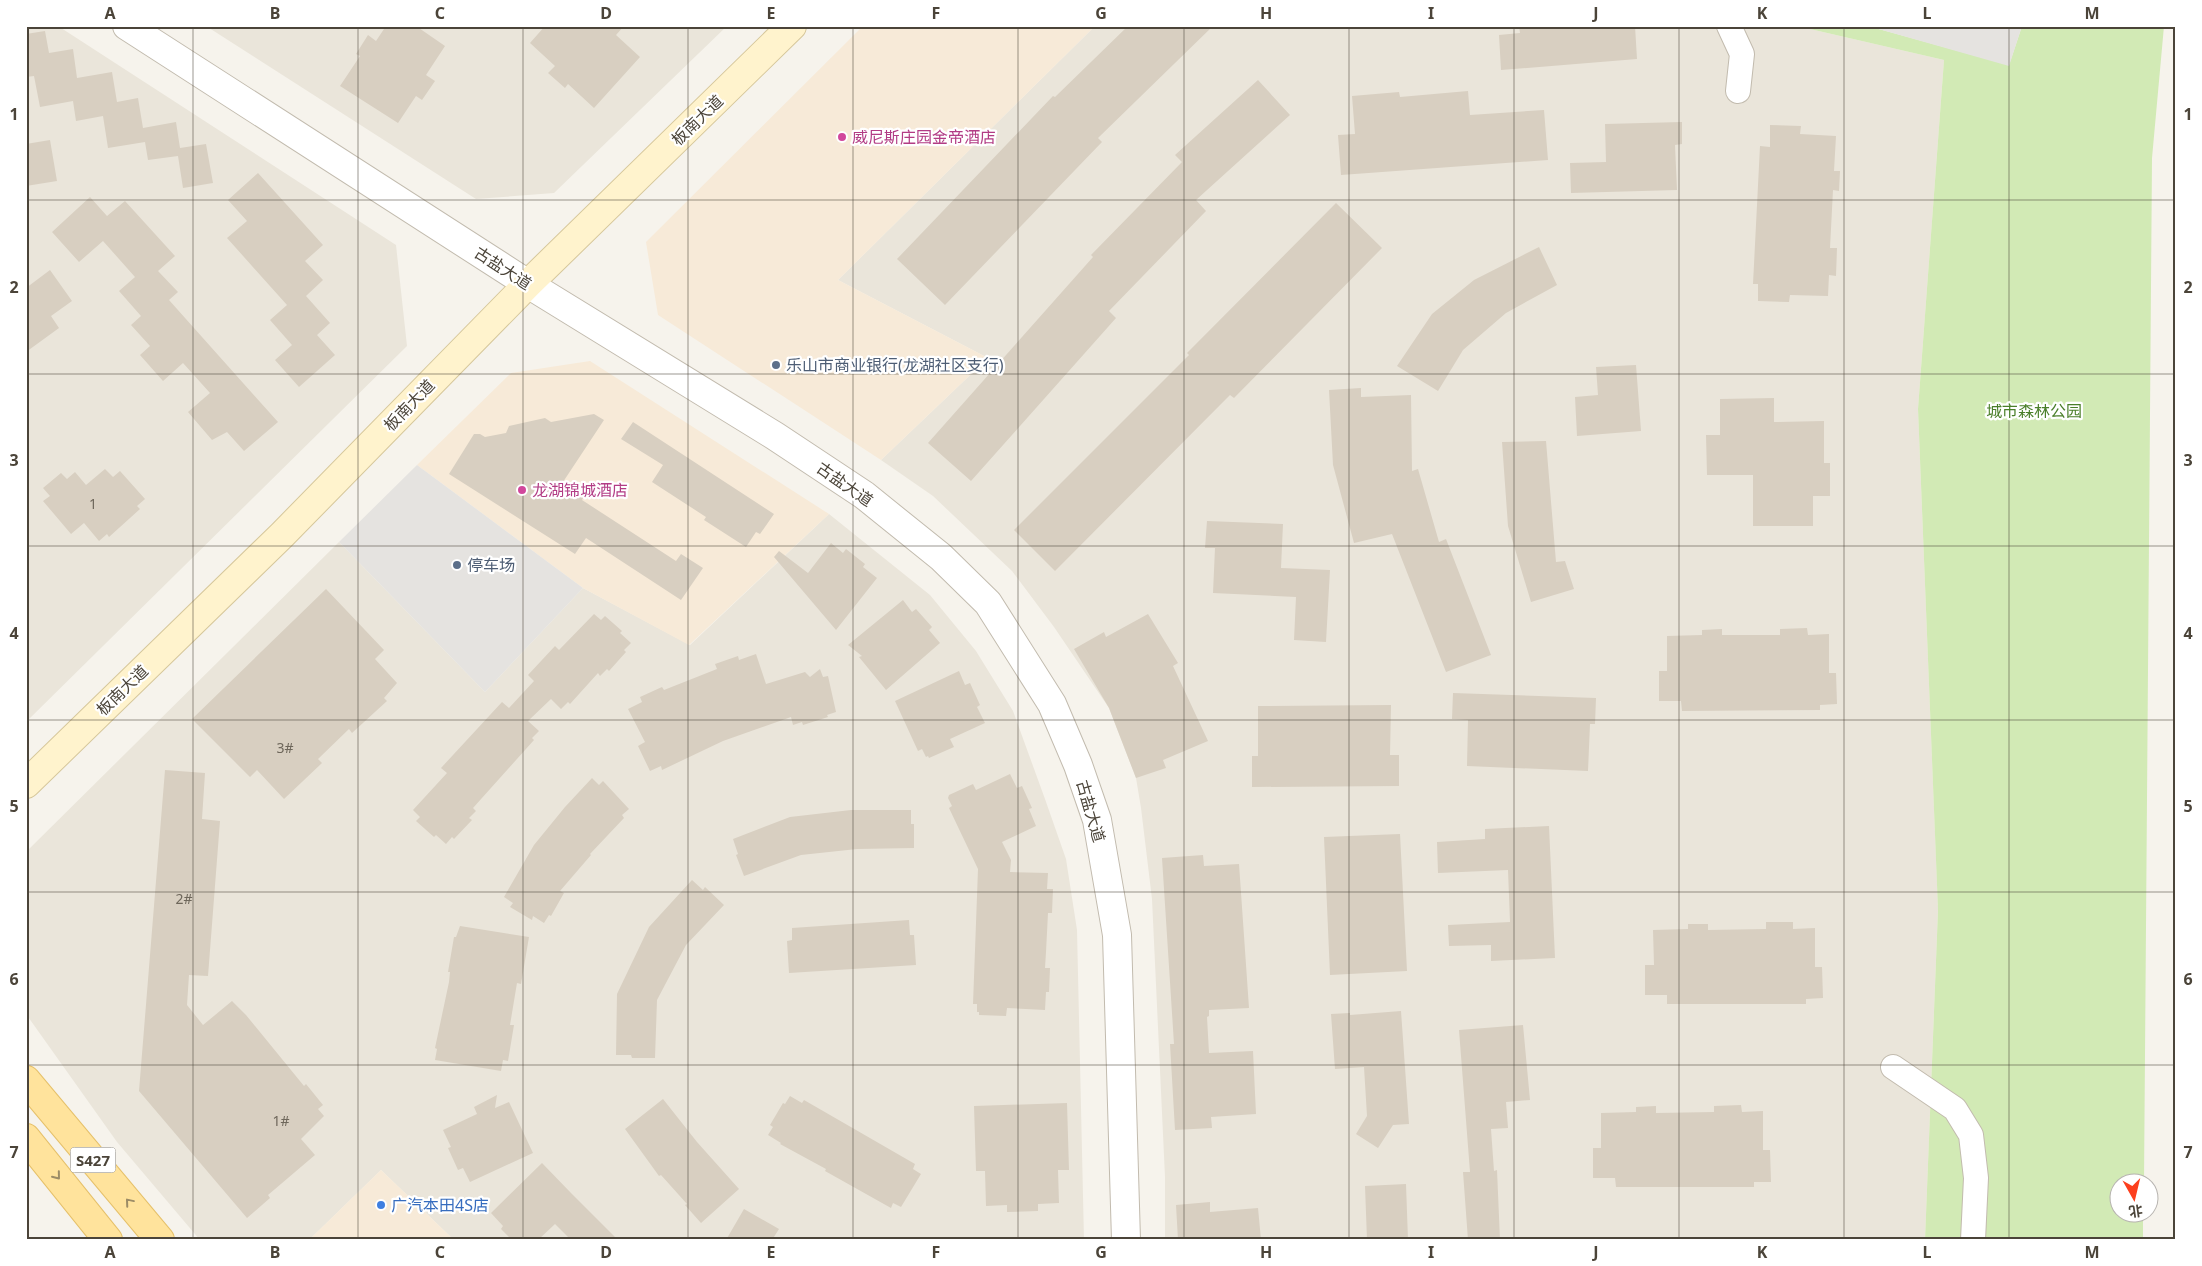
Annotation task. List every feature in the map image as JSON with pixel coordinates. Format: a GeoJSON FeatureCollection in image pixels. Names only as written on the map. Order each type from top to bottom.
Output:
{"type":"FeatureCollection","features":[{"type":"Feature","properties":{"kind":"main road","name":"板南大道"},"geometry":{"type":"LineString","coordinates":[[26,784],[282,534],[528,284],[792,26]]}},
{"type":"Feature","properties":{"kind":"main road","name":"S427"},"geometry":{"type":"LineString","coordinates":[[26,1080],[160,1240]]}},
{"type":"Feature","properties":{"kind":"main road","name":"S427"},"geometry":{"type":"LineString","coordinates":[[26,1138],[108,1240]]}},
{"type":"Feature","properties":{"kind":"street","name":"古盐大道"},"geometry":{"type":"LineString","coordinates":[[127,26],[528,284],[775,436],[864,495],[942,557],[988,603],[1052,704],[1078,765],[1097,820],[1117,935],[1126,1240]]}},
{"type":"Feature","properties":{"kind":"street"},"geometry":{"type":"LineString","coordinates":[[1729,26],[1742,54],[1738,91]]}},
{"type":"Feature","properties":{"kind":"street"},"geometry":{"type":"LineString","coordinates":[[1892,1067],[1955,1109],[1971,1135],[1976,1178],[1973,1240]]}},
{"type":"Feature","properties":{"kind":"shaded area"},"geometry":{"type":"Polygon","coordinates":[[[26,26],[58,26],[396,245],[407,346],[26,722],[26,26]]]}},
{"type":"Feature","properties":{"kind":"shaded area"},"geometry":{"type":"Polygon","coordinates":[[[206,26],[727,26],[554,193],[476,199],[206,26]]]}},
{"type":"Feature","properties":{"kind":"shaded area"},"geometry":{"type":"Polygon","coordinates":[[[863,26],[1095,26],[838,280],[988,358],[881,460],[658,315],[646,242],[863,26]]]}},
{"type":"Feature","properties":{"kind":"shaded area"},"geometry":{"type":"Polygon","coordinates":[[[1095,26],[1797,26],[1944,60],[1918,409],[1938,909],[1925,1240],[1165,1240],[1165,1177],[1152,899],[1136,778],[1109,708],[1054,627],[1012,571],[933,496],[881,460],[988,358],[838,280],[1095,26]]]}},
{"type":"Feature","properties":{"kind":"shaded area"},"geometry":{"type":"Polygon","coordinates":[[[1868,26],[2022,26],[2009,66],[1868,26]]]}},
{"type":"Feature","properties":{"kind":"shaded area"},"geometry":{"type":"Polygon","coordinates":[[[590,361],[829,514],[689,645],[583,588],[417,465],[511,373],[590,361]]]}},
{"type":"Feature","properties":{"kind":"shaded area","name":"停车场"},"geometry":{"type":"Polygon","coordinates":[[[417,465],[583,588],[485,692],[339,542],[417,465]]]}},
{"type":"Feature","properties":{"kind":"shaded area"},"geometry":{"type":"Polygon","coordinates":[[[829,514],[930,595],[976,651],[1013,711],[1045,799],[1066,859],[1077,930],[1084,1240],[454,1240],[381,1170],[309,1240],[200,1240],[117,1142],[26,1014],[26,852],[339,542],[485,692],[583,588],[690,645],[829,514]]]}},
{"type":"Feature","properties":{"kind":"shaded area","name":"广汽本田4S店"},"geometry":{"type":"Polygon","coordinates":[[[381,1170],[454,1240],[309,1240],[381,1170]]]}},
{"type":"Feature","properties":{"kind":"green space","name":"城市森林公园"},"geometry":{"type":"Polygon","coordinates":[[[1797,26],[1868,26],[2009,65],[2022,26],[2164,26],[2152,158],[2144,1174],[2110,1174],[2110,1224],[2143,1224],[2143,1240],[1925,1240],[1938,910],[1918,409],[1944,60],[1797,26]]]}},
{"type":"Feature","properties":{"kind":"building"},"geometry":{"type":"Polygon","coordinates":[[[386,26],[416,26],[445,46],[426,75],[435,81],[422,100],[416,96],[398,123],[340,86],[360,56],[356,54],[368,35],[376,41],[386,26]]]}},
{"type":"Feature","properties":{"kind":"building"},"geometry":{"type":"Polygon","coordinates":[[[545,26],[624,26],[616,35],[640,57],[594,108],[568,84],[565,88],[548,73],[555,66],[530,43],[545,26]]]}},
{"type":"Feature","properties":{"kind":"building"},"geometry":{"type":"Polygon","coordinates":[[[1128,26],[1213,26],[1098,138],[1102,142],[945,305],[897,259],[1053,96],[1055,97],[1128,26]]]}},
{"type":"Feature","properties":{"kind":"building"},"geometry":{"type":"Polygon","coordinates":[[[1519,26],[1635,26],[1637,59],[1501,70],[1499,35],[1520,33],[1519,26]]]}},
{"type":"Feature","properties":{"kind":"building"},"geometry":{"type":"Polygon","coordinates":[[[45,31],[49,53],[73,49],[77,78],[112,72],[117,102],[138,98],[143,128],[176,122],[180,148],[206,144],[213,183],[183,188],[178,156],[148,160],[145,142],[108,148],[103,116],[76,121],[73,101],[40,107],[34,76],[26,77],[26,34],[45,31]]]}},
{"type":"Feature","properties":{"kind":"building"},"geometry":{"type":"Polygon","coordinates":[[[1258,80],[1290,115],[1196,200],[1206,211],[1109,311],[1116,318],[971,481],[928,443],[1093,257],[1091,255],[1182,162],[1175,155],[1258,80]]]}},
{"type":"Feature","properties":{"kind":"building"},"geometry":{"type":"Polygon","coordinates":[[[1468,91],[1470,115],[1544,110],[1548,160],[1341,175],[1338,135],[1355,134],[1352,96],[1399,92],[1400,97],[1468,91]]]}},
{"type":"Feature","properties":{"kind":"building"},"geometry":{"type":"Polygon","coordinates":[[[1682,122],[1682,144],[1675,145],[1677,190],[1571,193],[1570,163],[1606,162],[1605,124],[1682,122]]]}},
{"type":"Feature","properties":{"kind":"building"},"geometry":{"type":"Polygon","coordinates":[[[1770,125],[1801,126],[1800,134],[1836,136],[1834,171],[1840,171],[1839,191],[1833,190],[1830,248],[1837,248],[1836,276],[1829,275],[1828,296],[1790,295],[1789,302],[1758,301],[1758,284],[1753,284],[1760,146],[1770,147],[1770,125]]]}},
{"type":"Feature","properties":{"kind":"building"},"geometry":{"type":"Polygon","coordinates":[[[50,140],[57,181],[26,186],[26,144],[50,140]]]}},
{"type":"Feature","properties":{"kind":"building"},"geometry":{"type":"Polygon","coordinates":[[[258,173],[323,245],[305,261],[323,280],[306,296],[330,323],[317,335],[335,355],[299,387],[275,360],[292,345],[270,320],[287,305],[227,238],[247,221],[228,200],[258,173]]]}},
{"type":"Feature","properties":{"kind":"building"},"geometry":{"type":"Polygon","coordinates":[[[90,197],[107,216],[125,201],[175,256],[158,271],[178,292],[169,300],[278,422],[244,451],[227,432],[212,440],[188,412],[210,393],[183,363],[163,381],[140,355],[150,346],[131,325],[141,316],[119,291],[135,277],[103,241],[79,262],[52,232],[90,197]]]}},
{"type":"Feature","properties":{"kind":"building"},"geometry":{"type":"Polygon","coordinates":[[[1336,203],[1382,248],[1234,398],[1230,395],[1055,571],[1014,530],[1189,355],[1187,353],[1336,203]]]}},
{"type":"Feature","properties":{"kind":"building"},"geometry":{"type":"Polygon","coordinates":[[[1539,247],[1557,285],[1506,313],[1463,350],[1438,391],[1397,366],[1432,314],[1474,280],[1539,247]]]}},
{"type":"Feature","properties":{"kind":"building"},"geometry":{"type":"Polygon","coordinates":[[[50,270],[72,301],[51,316],[59,328],[26,352],[26,288],[50,270]]]}},
{"type":"Feature","properties":{"kind":"building"},"geometry":{"type":"Polygon","coordinates":[[[1636,365],[1641,431],[1577,436],[1575,397],[1598,395],[1596,367],[1636,365]]]}},
{"type":"Feature","properties":{"kind":"building"},"geometry":{"type":"Polygon","coordinates":[[[1361,388],[1361,397],[1411,395],[1412,471],[1418,469],[1439,542],[1446,539],[1491,655],[1446,672],[1392,534],[1354,543],[1333,465],[1329,390],[1361,388]]]}},
{"type":"Feature","properties":{"kind":"building"},"geometry":{"type":"Polygon","coordinates":[[[1774,398],[1774,422],[1824,421],[1824,463],[1830,463],[1830,496],[1813,496],[1813,526],[1753,526],[1753,475],[1707,475],[1706,435],[1720,435],[1720,399],[1774,398]]]}},
{"type":"Feature","properties":{"kind":"building"},"geometry":{"type":"Polygon","coordinates":[[[594,414],[604,420],[563,482],[584,496],[582,500],[676,561],[681,554],[703,568],[681,600],[586,538],[575,554],[449,474],[474,434],[480,434],[485,437],[506,433],[509,426],[545,418],[551,422],[594,414]]]}},
{"type":"Feature","properties":{"kind":"building"},"geometry":{"type":"Polygon","coordinates":[[[633,422],[774,514],[760,534],[756,532],[746,547],[704,520],[706,517],[652,482],[663,465],[621,439],[633,422]]]}},
{"type":"Feature","properties":{"kind":"building"},"geometry":{"type":"Polygon","coordinates":[[[1546,441],[1556,562],[1565,561],[1574,589],[1531,602],[1508,526],[1502,442],[1546,441]]]}},
{"type":"Feature","properties":{"kind":"building"},"geometry":{"type":"Polygon","coordinates":[[[105,469],[113,477],[120,471],[145,499],[137,506],[140,509],[109,537],[107,534],[99,541],[84,523],[71,534],[43,501],[50,496],[43,488],[61,473],[67,479],[75,472],[86,485],[105,469]]]}},
{"type":"Feature","properties":{"kind":"building"},"geometry":{"type":"Polygon","coordinates":[[[1207,521],[1283,524],[1281,568],[1330,570],[1326,642],[1294,640],[1296,597],[1213,593],[1215,548],[1205,548],[1207,521]]]}},
{"type":"Feature","properties":{"kind":"building"},"geometry":{"type":"Polygon","coordinates":[[[831,543],[843,553],[846,549],[865,564],[863,567],[877,578],[836,630],[774,557],[779,551],[808,573],[831,543]]]}},
{"type":"Feature","properties":{"kind":"building"},"geometry":{"type":"Polygon","coordinates":[[[326,589],[384,650],[375,659],[397,683],[384,698],[387,701],[352,733],[349,729],[318,759],[322,763],[284,799],[257,770],[250,777],[192,719],[326,589]]]}},
{"type":"Feature","properties":{"kind":"building"},"geometry":{"type":"Polygon","coordinates":[[[903,600],[912,612],[916,609],[932,627],[929,630],[940,643],[886,690],[859,657],[862,656],[848,645],[903,600]]]}},
{"type":"Feature","properties":{"kind":"building"},"geometry":{"type":"Polygon","coordinates":[[[594,614],[601,620],[605,616],[622,631],[620,633],[631,643],[624,650],[626,652],[609,671],[607,669],[600,676],[598,673],[570,704],[568,702],[561,709],[551,699],[528,721],[539,731],[532,738],[534,740],[473,808],[476,811],[469,818],[472,820],[454,839],[452,837],[446,844],[436,835],[434,837],[416,821],[420,817],[413,810],[447,773],[441,768],[502,702],[509,708],[534,681],[528,675],[555,646],[559,650],[594,614]]]}},
{"type":"Feature","properties":{"kind":"building"},"geometry":{"type":"Polygon","coordinates":[[[1148,614],[1178,663],[1173,666],[1208,741],[1163,760],[1166,768],[1136,778],[1109,708],[1074,649],[1104,632],[1106,637],[1148,614]]]}},
{"type":"Feature","properties":{"kind":"building"},"geometry":{"type":"Polygon","coordinates":[[[1807,628],[1808,635],[1829,634],[1829,673],[1836,673],[1837,704],[1820,705],[1820,710],[1682,711],[1681,701],[1659,701],[1659,671],[1667,671],[1667,636],[1702,635],[1702,630],[1722,629],[1722,635],[1780,635],[1780,629],[1807,628]]]}},
{"type":"Feature","properties":{"kind":"building"},"geometry":{"type":"Polygon","coordinates":[[[756,654],[766,684],[805,672],[810,677],[820,669],[823,677],[828,676],[836,712],[827,715],[828,717],[803,725],[802,722],[793,725],[791,717],[723,741],[662,770],[661,766],[650,771],[638,746],[645,742],[628,709],[642,702],[640,697],[662,687],[664,690],[717,669],[715,664],[738,656],[739,660],[756,654]]]}},
{"type":"Feature","properties":{"kind":"building"},"geometry":{"type":"Polygon","coordinates":[[[959,671],[965,685],[970,683],[980,705],[977,707],[985,723],[950,739],[954,747],[929,758],[928,756],[926,757],[922,749],[918,751],[895,701],[959,671]]]}},
{"type":"Feature","properties":{"kind":"building"},"geometry":{"type":"Polygon","coordinates":[[[1453,693],[1596,698],[1595,724],[1590,724],[1588,771],[1467,766],[1468,720],[1452,719],[1453,693]]]}},
{"type":"Feature","properties":{"kind":"building"},"geometry":{"type":"Polygon","coordinates":[[[1391,705],[1390,755],[1399,755],[1399,786],[1252,787],[1252,756],[1258,756],[1258,706],[1391,705]]]}},
{"type":"Feature","properties":{"kind":"building"},"geometry":{"type":"Polygon","coordinates":[[[165,770],[205,773],[202,819],[220,821],[208,976],[189,975],[187,1005],[203,1025],[232,1001],[246,1015],[304,1086],[306,1084],[323,1105],[318,1109],[324,1116],[301,1139],[315,1155],[268,1195],[270,1198],[247,1218],[139,1091],[165,770]]]}},
{"type":"Feature","properties":{"kind":"building"},"geometry":{"type":"Polygon","coordinates":[[[1010,774],[1017,788],[1022,786],[1032,808],[1029,809],[1036,826],[1002,842],[1011,860],[1010,872],[1048,873],[1047,889],[1053,889],[1052,913],[1048,913],[1045,968],[1050,968],[1049,992],[1046,992],[1045,1010],[1007,1008],[1006,1016],[979,1015],[977,1004],[973,1004],[978,869],[949,808],[952,806],[948,798],[949,795],[973,784],[976,790],[1010,774]]]}},
{"type":"Feature","properties":{"kind":"building"},"geometry":{"type":"Polygon","coordinates":[[[592,778],[599,785],[603,781],[629,809],[622,815],[624,818],[590,854],[560,891],[564,893],[551,916],[549,915],[544,923],[533,916],[532,920],[510,907],[513,903],[504,897],[534,845],[592,778]]]}},
{"type":"Feature","properties":{"kind":"building"},"geometry":{"type":"Polygon","coordinates":[[[851,810],[911,810],[911,824],[914,824],[914,848],[857,849],[801,855],[744,876],[736,855],[738,854],[733,839],[790,817],[851,810]]]}},
{"type":"Feature","properties":{"kind":"building"},"geometry":{"type":"Polygon","coordinates":[[[1549,826],[1555,958],[1491,961],[1491,945],[1449,946],[1448,925],[1510,922],[1508,870],[1438,873],[1437,842],[1485,839],[1485,829],[1549,826]]]}},
{"type":"Feature","properties":{"kind":"building"},"geometry":{"type":"Polygon","coordinates":[[[1400,834],[1407,971],[1330,975],[1324,837],[1400,834]]]}},
{"type":"Feature","properties":{"kind":"building"},"geometry":{"type":"Polygon","coordinates":[[[1203,855],[1204,866],[1239,864],[1249,1008],[1209,1010],[1209,1016],[1207,1017],[1209,1053],[1253,1051],[1256,1114],[1211,1117],[1212,1128],[1175,1130],[1170,1044],[1174,1044],[1162,858],[1203,855]]]}},
{"type":"Feature","properties":{"kind":"building"},"geometry":{"type":"Polygon","coordinates":[[[692,880],[703,890],[705,887],[724,905],[686,945],[657,1000],[655,1058],[632,1058],[631,1055],[616,1055],[617,994],[649,927],[692,880]]]}},
{"type":"Feature","properties":{"kind":"building"},"geometry":{"type":"Polygon","coordinates":[[[909,920],[910,935],[914,935],[916,965],[789,973],[787,941],[792,940],[792,928],[909,920]]]}},
{"type":"Feature","properties":{"kind":"building"},"geometry":{"type":"Polygon","coordinates":[[[1766,922],[1793,922],[1793,929],[1815,928],[1815,967],[1822,967],[1823,998],[1806,999],[1806,1004],[1667,1004],[1667,995],[1645,995],[1645,965],[1654,965],[1653,930],[1688,929],[1688,924],[1708,924],[1708,930],[1766,929],[1766,922]]]}},
{"type":"Feature","properties":{"kind":"building"},"geometry":{"type":"Polygon","coordinates":[[[460,926],[529,937],[521,984],[517,983],[510,1025],[514,1025],[508,1061],[503,1060],[501,1071],[435,1060],[437,1049],[435,1048],[449,982],[450,972],[448,972],[454,937],[456,937],[460,926]]]}},
{"type":"Feature","properties":{"kind":"building"},"geometry":{"type":"Polygon","coordinates":[[[1401,1011],[1409,1124],[1393,1125],[1378,1148],[1356,1134],[1367,1116],[1364,1067],[1335,1069],[1331,1014],[1350,1013],[1350,1015],[1401,1011]]]}},
{"type":"Feature","properties":{"kind":"building"},"geometry":{"type":"Polygon","coordinates":[[[1523,1025],[1530,1100],[1506,1102],[1508,1128],[1491,1129],[1494,1171],[1497,1170],[1500,1240],[1468,1240],[1463,1172],[1470,1172],[1459,1030],[1523,1025]]]}},
{"type":"Feature","properties":{"kind":"building"},"geometry":{"type":"Polygon","coordinates":[[[497,1095],[495,1108],[509,1102],[533,1153],[470,1182],[463,1168],[458,1170],[448,1148],[451,1147],[443,1130],[477,1114],[474,1107],[497,1095]]]}},
{"type":"Feature","properties":{"kind":"building"},"geometry":{"type":"Polygon","coordinates":[[[790,1096],[802,1103],[804,1100],[915,1164],[913,1169],[921,1174],[901,1207],[893,1203],[891,1208],[825,1171],[826,1169],[780,1144],[768,1135],[773,1127],[770,1125],[783,1103],[785,1104],[790,1096]]]}},
{"type":"Feature","properties":{"kind":"building"},"geometry":{"type":"Polygon","coordinates":[[[663,1099],[697,1142],[739,1189],[701,1223],[685,1205],[687,1204],[661,1175],[659,1176],[625,1129],[663,1099]]]}},
{"type":"Feature","properties":{"kind":"building"},"geometry":{"type":"Polygon","coordinates":[[[1067,1103],[1069,1170],[1058,1170],[1059,1203],[1038,1204],[1038,1211],[1007,1212],[1007,1205],[986,1206],[985,1171],[976,1171],[974,1106],[1067,1103]]]}},
{"type":"Feature","properties":{"kind":"building"},"geometry":{"type":"Polygon","coordinates":[[[1741,1105],[1742,1112],[1763,1111],[1763,1150],[1770,1150],[1771,1182],[1754,1182],[1754,1187],[1616,1187],[1615,1178],[1593,1178],[1593,1148],[1601,1148],[1601,1113],[1636,1112],[1636,1107],[1656,1106],[1656,1113],[1714,1112],[1714,1106],[1741,1105]]]}},
{"type":"Feature","properties":{"kind":"building"},"geometry":{"type":"Polygon","coordinates":[[[542,1163],[618,1240],[571,1240],[555,1224],[538,1240],[512,1240],[501,1229],[503,1226],[491,1213],[542,1163]]]}},
{"type":"Feature","properties":{"kind":"building"},"geometry":{"type":"Polygon","coordinates":[[[1406,1184],[1408,1240],[1367,1240],[1365,1186],[1406,1184]]]}},
{"type":"Feature","properties":{"kind":"building"},"geometry":{"type":"Polygon","coordinates":[[[1210,1202],[1210,1212],[1258,1208],[1261,1240],[1178,1240],[1176,1205],[1210,1202]]]}},
{"type":"Feature","properties":{"kind":"building"},"geometry":{"type":"Polygon","coordinates":[[[744,1209],[779,1229],[772,1240],[726,1240],[744,1209]]]}},
{"type":"Feature","properties":{"kind":"place","name":"威尼斯庄园金帝酒店"},"geometry":{"type":"Point","coordinates":[842,137]}},
{"type":"Feature","properties":{"kind":"place","name":"乐山市商业银行(龙湖社区支行)"},"geometry":{"type":"Point","coordinates":[776,365]}},
{"type":"Feature","properties":{"kind":"place","name":"龙湖锦城酒店"},"geometry":{"type":"Point","coordinates":[522,490]}},
{"type":"Feature","properties":{"kind":"place","name":"停车场"},"geometry":{"type":"Point","coordinates":[457,565]}},
{"type":"Feature","properties":{"kind":"place","name":"广汽本田4S店"},"geometry":{"type":"Point","coordinates":[381,1205]}}]}
